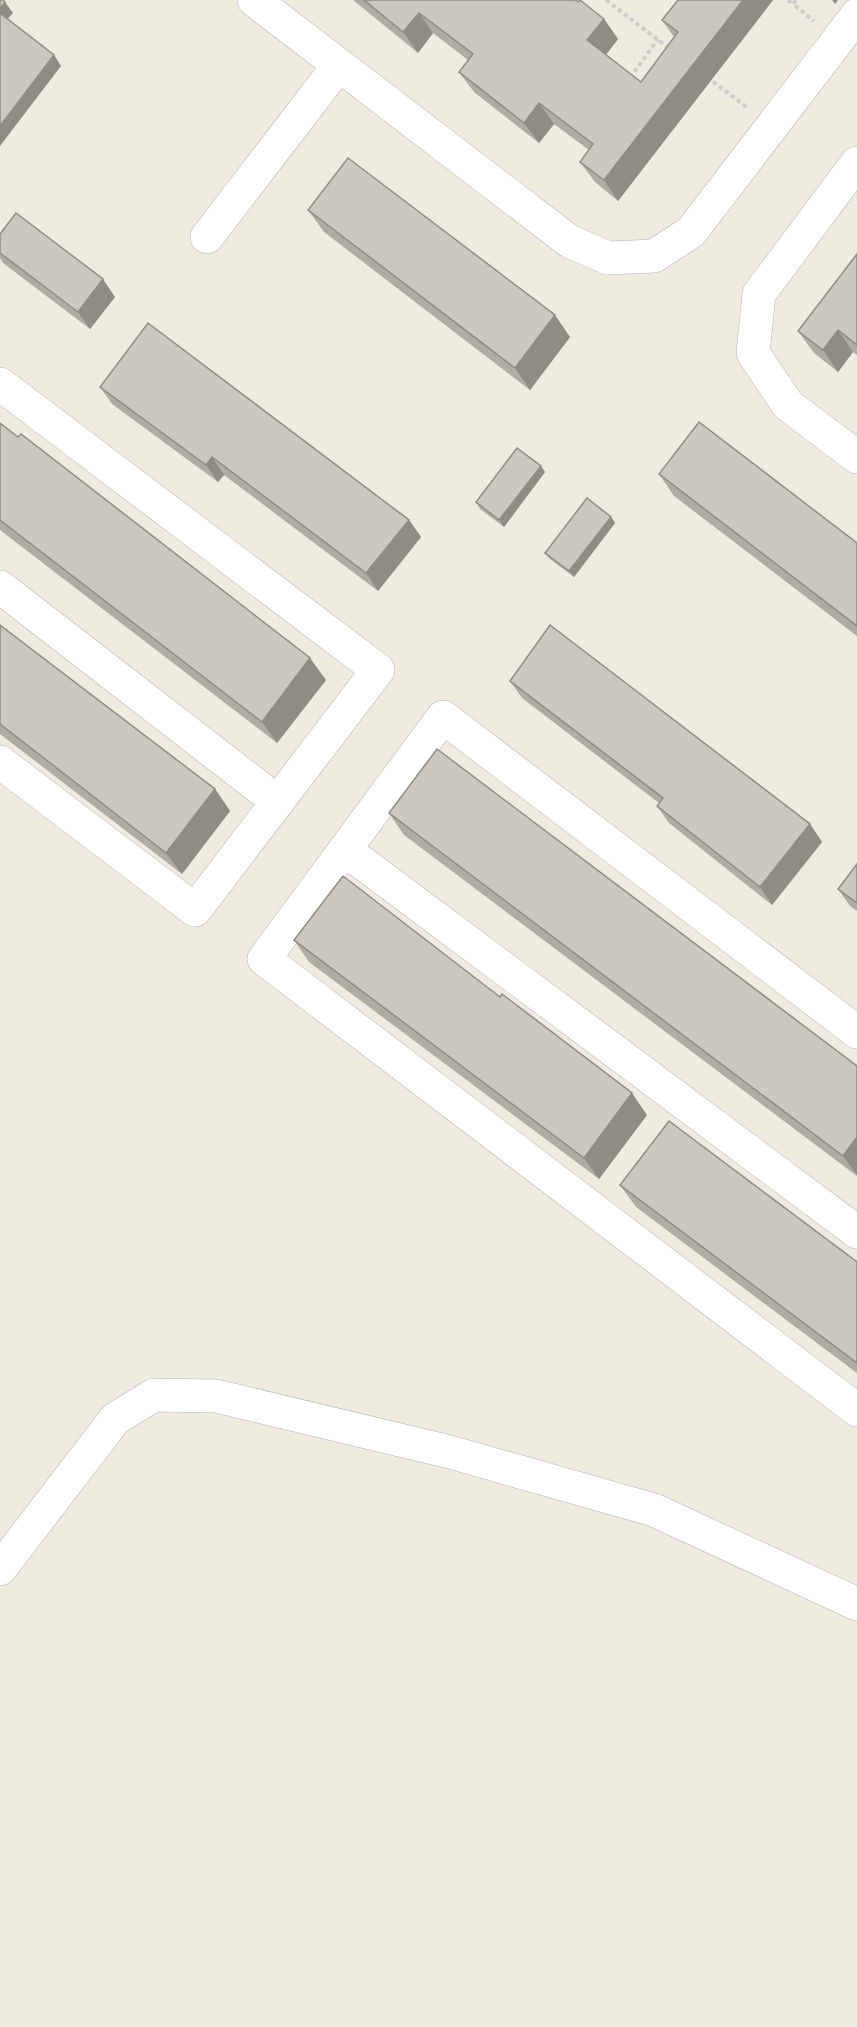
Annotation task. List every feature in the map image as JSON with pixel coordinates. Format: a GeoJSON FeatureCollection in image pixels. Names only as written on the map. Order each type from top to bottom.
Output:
{"type":"FeatureCollection","features":[{"type":"Feature","properties":{"kind":"street"},"geometry":{"type":"LineString","coordinates":[[254,0],[569,241],[608,258],[654,256],[691,232],[857,15]]}},
{"type":"Feature","properties":{"kind":"street"},"geometry":{"type":"LineString","coordinates":[[207,237],[339,65]]}},
{"type":"Feature","properties":{"kind":"street"},"geometry":{"type":"LineString","coordinates":[[857,163],[759,294],[753,353],[788,405],[857,457]]}},
{"type":"Feature","properties":{"kind":"street"},"geometry":{"type":"LineString","coordinates":[[0,384],[378,670],[195,910],[0,762]]}},
{"type":"Feature","properties":{"kind":"street"},"geometry":{"type":"LineString","coordinates":[[0,587],[278,802]]}},
{"type":"Feature","properties":{"kind":"street"},"geometry":{"type":"LineString","coordinates":[[857,1032],[443,717],[264,959],[857,1410]]}},
{"type":"Feature","properties":{"kind":"street"},"geometry":{"type":"LineString","coordinates":[[345,850],[857,1232]]}},
{"type":"Feature","properties":{"kind":"street"},"geometry":{"type":"LineString","coordinates":[[0,1569],[115,1419],[154,1395],[216,1396],[450,1452],[654,1510],[857,1604]]}},
{"type":"Feature","properties":{"kind":"path"},"geometry":{"type":"LineString","coordinates":[[606,0],[612,2],[675,53]]}},
{"type":"Feature","properties":{"kind":"path"},"geometry":{"type":"LineString","coordinates":[[788,0],[794,2],[820,27]]}},
{"type":"Feature","properties":{"kind":"path"},"geometry":{"type":"LineString","coordinates":[[627,81],[658,39]]}},
{"type":"Feature","properties":{"kind":"path"},"geometry":{"type":"LineString","coordinates":[[702,73],[755,113]]}},
{"type":"Feature","properties":{"kind":"building"},"geometry":{"type":"Polygon","coordinates":[[[0,0],[5,2],[0,9],[0,0]]]}},
{"type":"Feature","properties":{"kind":"building"},"geometry":{"type":"Polygon","coordinates":[[[364,0],[576,0],[578,2],[580,0],[604,19],[587,40],[641,82],[678,32],[662,20],[678,0],[743,0],[604,180],[580,162],[593,144],[539,103],[524,123],[459,72],[473,54],[419,13],[403,32],[364,0]]]}},
{"type":"Feature","properties":{"kind":"building"},"geometry":{"type":"Polygon","coordinates":[[[0,13],[54,55],[0,126],[0,13]]]}},
{"type":"Feature","properties":{"kind":"building"},"geometry":{"type":"Polygon","coordinates":[[[348,158],[555,315],[515,368],[308,210],[348,158]]]}},
{"type":"Feature","properties":{"kind":"building"},"geometry":{"type":"Polygon","coordinates":[[[16,213],[103,279],[78,312],[0,253],[0,234],[16,213]]]}},
{"type":"Feature","properties":{"kind":"building"},"geometry":{"type":"Polygon","coordinates":[[[857,254],[857,345],[838,330],[823,350],[798,331],[857,254]]]}},
{"type":"Feature","properties":{"kind":"building"},"geometry":{"type":"Polygon","coordinates":[[[148,323],[409,520],[366,573],[212,457],[206,465],[100,387],[148,323]]]}},
{"type":"Feature","properties":{"kind":"building"},"geometry":{"type":"Polygon","coordinates":[[[699,422],[857,543],[857,626],[659,474],[699,422]]]}},
{"type":"Feature","properties":{"kind":"building"},"geometry":{"type":"Polygon","coordinates":[[[0,423],[18,437],[21,434],[310,658],[262,722],[0,520],[0,423]]]}},
{"type":"Feature","properties":{"kind":"building"},"geometry":{"type":"Polygon","coordinates":[[[517,448],[541,466],[499,520],[476,502],[517,448]]]}},
{"type":"Feature","properties":{"kind":"building"},"geometry":{"type":"Polygon","coordinates":[[[587,498],[611,517],[569,571],[545,553],[587,498]]]}},
{"type":"Feature","properties":{"kind":"building"},"geometry":{"type":"Polygon","coordinates":[[[0,625],[215,789],[166,853],[0,724],[0,625]]]}},
{"type":"Feature","properties":{"kind":"building"},"geometry":{"type":"Polygon","coordinates":[[[550,625],[810,824],[760,887],[657,806],[663,798],[510,681],[550,625]]]}},
{"type":"Feature","properties":{"kind":"building"},"geometry":{"type":"Polygon","coordinates":[[[437,749],[857,1066],[857,1137],[843,1156],[389,813],[437,749]]]}},
{"type":"Feature","properties":{"kind":"building"},"geometry":{"type":"Polygon","coordinates":[[[857,864],[857,903],[838,889],[857,864]]]}},
{"type":"Feature","properties":{"kind":"building"},"geometry":{"type":"Polygon","coordinates":[[[343,876],[500,997],[502,994],[632,1093],[584,1158],[294,940],[343,876]]]}},
{"type":"Feature","properties":{"kind":"building"},"geometry":{"type":"Polygon","coordinates":[[[669,1121],[857,1262],[857,1363],[620,1185],[669,1121]]]}}]}
